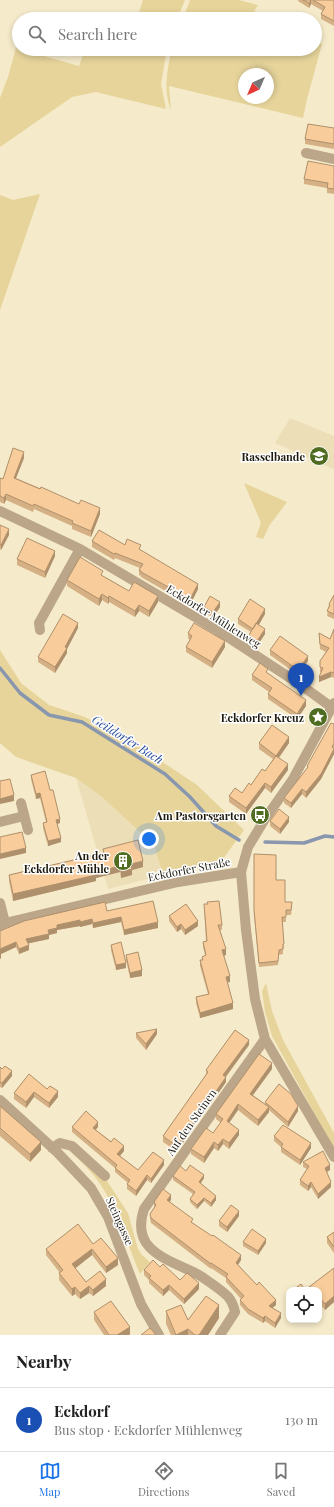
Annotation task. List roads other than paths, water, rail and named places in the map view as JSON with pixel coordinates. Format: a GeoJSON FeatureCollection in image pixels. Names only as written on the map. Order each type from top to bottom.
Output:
{"type":"FeatureCollection","features":[{"type":"Feature","properties":{"kind":"street"},"geometry":{"type":"LineString","coordinates":[[306,153],[334,159]]}},
{"type":"Feature","properties":{"kind":"street","name":"Eckdorfer Mühlenweg"},"geometry":{"type":"LineString","coordinates":[[0,511],[80,549],[217,630],[333,707]]}},
{"type":"Feature","properties":{"kind":"street"},"geometry":{"type":"LineString","coordinates":[[40,630],[39,623],[80,549]]}},
{"type":"Feature","properties":{"kind":"street","name":"Eckdorfer Straße"},"geometry":{"type":"LineString","coordinates":[[3,924],[178,882],[241,872],[248,848],[265,819],[293,780],[333,707]]}},
{"type":"Feature","properties":{"kind":"street"},"geometry":{"type":"LineString","coordinates":[[21,802],[28,830]]}},
{"type":"Feature","properties":{"kind":"street"},"geometry":{"type":"LineString","coordinates":[[0,822],[24,816]]}},
{"type":"Feature","properties":{"kind":"street"},"geometry":{"type":"LineString","coordinates":[[241,872],[255,999],[265,1039],[334,1157]]}},
{"type":"Feature","properties":{"kind":"street"},"geometry":{"type":"LineString","coordinates":[[0,903],[3,924]]}},
{"type":"Feature","properties":{"kind":"street","name":"Auf den Steinen"},"geometry":{"type":"LineString","coordinates":[[220,1335],[235,1312],[234,1303],[226,1294],[199,1275],[154,1253],[147,1246],[141,1234],[140,1219],[144,1209],[265,1039]]}},
{"type":"Feature","properties":{"kind":"street","name":"Steingasse"},"geometry":{"type":"LineString","coordinates":[[0,1100],[52,1148],[91,1188],[108,1217],[141,1304],[159,1335]]}},
{"type":"Feature","properties":{"kind":"street"},"geometry":{"type":"LineString","coordinates":[[52,1148],[60,1143],[72,1146],[105,1176]]}},
{"type":"Feature","properties":{"kind":"waterway","name":"Geildorfer Bach"},"geometry":{"type":"LineString","coordinates":[[0,668],[20,693],[49,715],[82,722],[165,774],[190,797],[216,826],[239,840]]}},
{"type":"Feature","properties":{"kind":"waterway"},"geometry":{"type":"LineString","coordinates":[[265,842],[304,843],[325,836],[334,837]]}},
{"type":"Feature","properties":{"kind":"place","name":"Rasselbande"},"geometry":{"type":"Point","coordinates":[319,456]}},
{"type":"Feature","properties":{"kind":"place","name":"Eckdorf"},"geometry":{"type":"Point","coordinates":[301,696]}},
{"type":"Feature","properties":{"kind":"place","name":"Eckdorfer Kreuz"},"geometry":{"type":"Point","coordinates":[318,717]}},
{"type":"Feature","properties":{"kind":"place","name":"Am Pastorsgarten"},"geometry":{"type":"Point","coordinates":[260,815]}},
{"type":"Feature","properties":{"kind":"place","name":"An der Eckdorfer Mühle"},"geometry":{"type":"Point","coordinates":[123,861]}}]}
